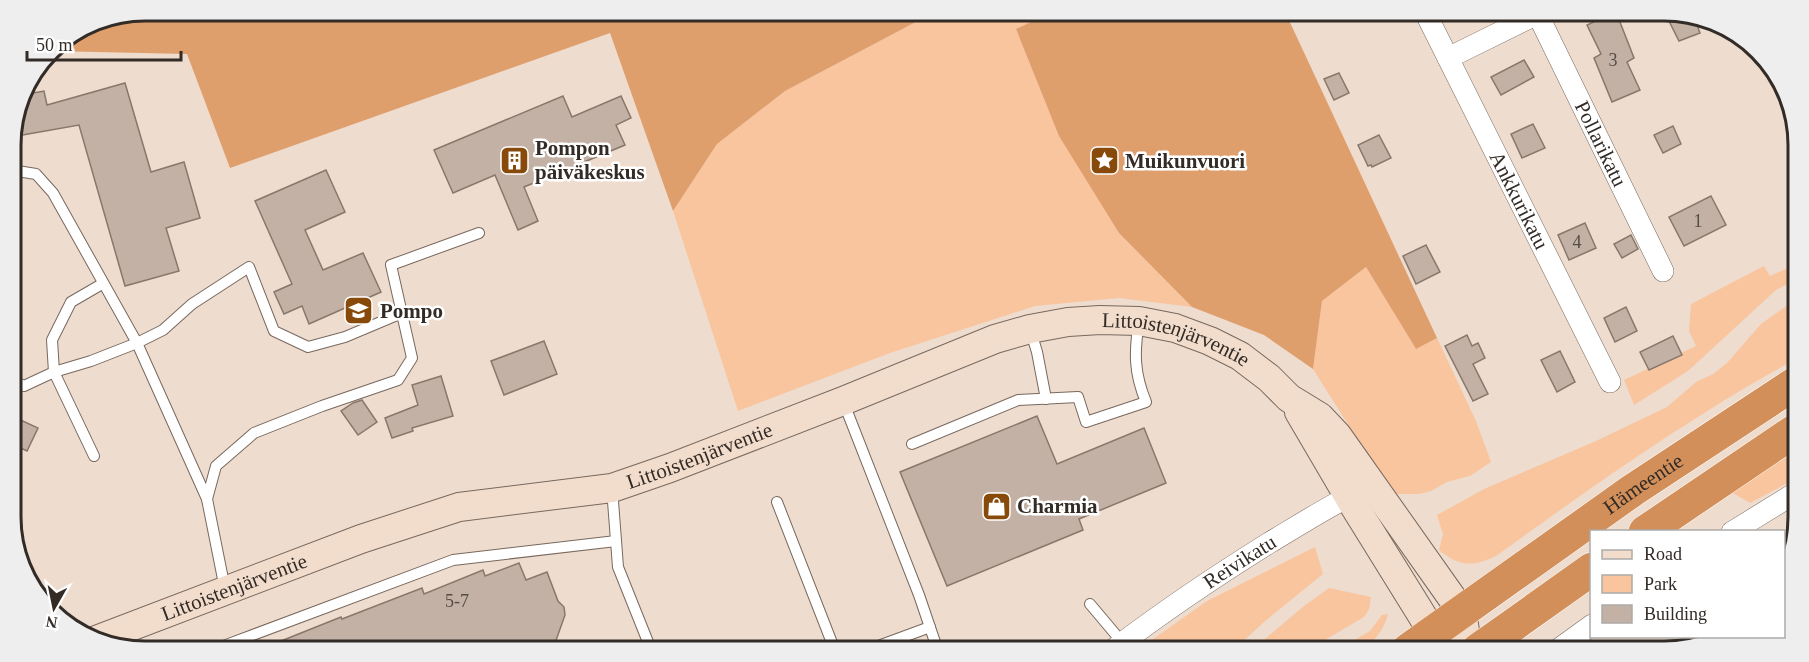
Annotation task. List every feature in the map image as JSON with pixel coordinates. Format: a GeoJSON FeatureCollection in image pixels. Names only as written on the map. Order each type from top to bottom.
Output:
{"type":"FeatureCollection","features":[{"type":"Feature","properties":{"kind":"highway","name":"Hämeentie"},"geometry":{"type":"LineString","coordinates":[[1437,641],[1462,612],[1633,490],[1788,388]]}},
{"type":"Feature","properties":{"kind":"highway","name":"Hämeentie"},"geometry":{"type":"LineString","coordinates":[[1646,530],[1788,435]]}},
{"type":"Feature","properties":{"kind":"highway"},"geometry":{"type":"LineString","coordinates":[[1491,641],[1590,571]]}},
{"type":"Feature","properties":{"kind":"street","name":"Ankkurikatu"},"geometry":{"type":"LineString","coordinates":[[1430,21],[1610,382]]}},
{"type":"Feature","properties":{"kind":"street"},"geometry":{"type":"LineString","coordinates":[[1448,58],[1523,21]]}},
{"type":"Feature","properties":{"kind":"street","name":"Pollarikatu"},"geometry":{"type":"LineString","coordinates":[[1541,21],[1663,271]]}},
{"type":"Feature","properties":{"kind":"street","name":"Littoistenjärventie"},"geometry":{"type":"LineString","coordinates":[[109,635],[362,539],[459,507],[612,488],[843,401],[995,339],[1030,329],[1079,321],[1139,321],[1175,328],[1210,341],[1240,356],[1269,378],[1290,398],[1320,417],[1337,435],[1360,491],[1433,641]]}},
{"type":"Feature","properties":{"kind":"street","name":"Littoistenjärventie"},"geometry":{"type":"LineString","coordinates":[[1360,491],[1462,612],[1467,641]]}},
{"type":"Feature","properties":{"kind":"street","name":"Reivikatu"},"geometry":{"type":"LineString","coordinates":[[1125,641],[1234,565],[1360,491]]}},
{"type":"Feature","properties":{"kind":"street"},"geometry":{"type":"LineString","coordinates":[[1734,530],[1788,497]]}},
{"type":"Feature","properties":{"kind":"street"},"geometry":{"type":"LineString","coordinates":[[1570,641],[1590,626]]}},
{"type":"Feature","properties":{"kind":"lane"},"geometry":{"type":"LineString","coordinates":[[21,172],[36,174],[53,193],[137,343],[207,499],[226,592]]}},
{"type":"Feature","properties":{"kind":"lane"},"geometry":{"type":"LineString","coordinates":[[207,499],[216,466],[254,433],[322,406],[398,380],[412,358],[391,265],[479,233]]}},
{"type":"Feature","properties":{"kind":"lane"},"geometry":{"type":"LineString","coordinates":[[21,384],[24,386],[54,372],[91,361],[163,330],[192,304],[249,267],[274,331],[308,347],[345,337],[402,313]]}},
{"type":"Feature","properties":{"kind":"lane"},"geometry":{"type":"LineString","coordinates":[[93,456],[54,372],[52,340],[71,302],[102,284]]}},
{"type":"Feature","properties":{"kind":"lane"},"geometry":{"type":"LineString","coordinates":[[912,444],[1018,400],[1078,397],[1086,422],[1146,402],[1137,381],[1136,344],[1139,321]]}},
{"type":"Feature","properties":{"kind":"lane"},"geometry":{"type":"LineString","coordinates":[[1030,329],[1046,399]]}},
{"type":"Feature","properties":{"kind":"lane"},"geometry":{"type":"LineString","coordinates":[[843,401],[935,641]]}},
{"type":"Feature","properties":{"kind":"lane"},"geometry":{"type":"LineString","coordinates":[[612,488],[618,567],[648,641]]}},
{"type":"Feature","properties":{"kind":"lane"},"geometry":{"type":"LineString","coordinates":[[777,502],[831,641]]}},
{"type":"Feature","properties":{"kind":"lane"},"geometry":{"type":"LineString","coordinates":[[237,641],[453,560],[616,542]]}},
{"type":"Feature","properties":{"kind":"lane"},"geometry":{"type":"LineString","coordinates":[[1090,604],[1115,641]]}},
{"type":"Feature","properties":{"kind":"lane"},"geometry":{"type":"LineString","coordinates":[[892,641],[930,627]]}},
{"type":"Feature","properties":{"kind":"green space"},"geometry":{"type":"Polygon","coordinates":[[[918,21],[1034,21],[1016,30],[1119,233],[1192,307],[1119,298],[1035,306],[890,353],[738,411],[673,211],[717,144],[785,91],[918,21]]]}},
{"type":"Feature","properties":{"kind":"green space"},"geometry":{"type":"Polygon","coordinates":[[[1764,266],[1770,276],[1788,268],[1788,284],[1776,290],[1688,371],[1634,405],[1624,380],[1696,346],[1689,331],[1691,304],[1764,266]]]}},
{"type":"Feature","properties":{"kind":"green space"},"geometry":{"type":"Polygon","coordinates":[[[1366,267],[1416,349],[1437,338],[1476,421],[1491,462],[1470,476],[1447,482],[1431,491],[1419,494],[1392,494],[1313,369],[1322,301],[1366,267]]]}},
{"type":"Feature","properties":{"kind":"green space"},"geometry":{"type":"Polygon","coordinates":[[[1788,305],[1788,363],[1717,405],[1605,478],[1496,556],[1466,564],[1453,560],[1439,550],[1443,534],[1437,515],[1484,489],[1596,441],[1667,407],[1696,382],[1713,374],[1727,363],[1761,324],[1788,305]]]}},
{"type":"Feature","properties":{"kind":"green space"},"geometry":{"type":"Polygon","coordinates":[[[1788,455],[1788,483],[1750,503],[1731,492],[1788,455]]]}},
{"type":"Feature","properties":{"kind":"green space"},"geometry":{"type":"Polygon","coordinates":[[[1315,547],[1323,574],[1244,641],[1150,641],[1207,601],[1315,547]]]}},
{"type":"Feature","properties":{"kind":"green space"},"geometry":{"type":"Polygon","coordinates":[[[1329,588],[1371,597],[1369,609],[1364,617],[1323,641],[1262,641],[1329,588]]]}},
{"type":"Feature","properties":{"kind":"green space"},"geometry":{"type":"Polygon","coordinates":[[[1388,614],[1379,634],[1372,641],[1353,641],[1370,631],[1382,615],[1388,614]]]}},
{"type":"Feature","properties":{"kind":"shaded area"},"geometry":{"type":"Polygon","coordinates":[[[137,21],[918,21],[785,91],[717,144],[673,211],[610,33],[230,168],[187,54],[64,51],[90,34],[121,23],[137,21]]]}},
{"type":"Feature","properties":{"kind":"shaded area"},"geometry":{"type":"Polygon","coordinates":[[[1033,21],[1289,21],[1437,338],[1416,349],[1366,267],[1322,301],[1313,369],[1264,335],[1192,307],[1119,233],[1059,136],[1016,29],[1033,21]]]}},
{"type":"Feature","properties":{"kind":"building"},"geometry":{"type":"Polygon","coordinates":[[[1596,21],[1620,21],[1634,58],[1627,62],[1640,90],[1612,102],[1594,58],[1601,54],[1587,25],[1596,21]]]}},
{"type":"Feature","properties":{"kind":"building"},"geometry":{"type":"Polygon","coordinates":[[[1669,21],[1697,25],[1700,33],[1679,41],[1669,21]]]}},
{"type":"Feature","properties":{"kind":"building"},"geometry":{"type":"Polygon","coordinates":[[[1524,60],[1534,77],[1501,95],[1491,77],[1524,60]]]}},
{"type":"Feature","properties":{"kind":"building"},"geometry":{"type":"Polygon","coordinates":[[[1339,73],[1349,93],[1334,100],[1324,79],[1339,73]]]}},
{"type":"Feature","properties":{"kind":"building"},"geometry":{"type":"Polygon","coordinates":[[[125,83],[151,172],[184,162],[200,218],[166,228],[179,271],[125,286],[79,125],[21,135],[25,113],[32,93],[44,91],[47,105],[125,83]]]}},
{"type":"Feature","properties":{"kind":"building","name":"Pompon päiväkeskus"},"geometry":{"type":"Polygon","coordinates":[[[563,96],[572,117],[621,96],[631,118],[616,125],[625,145],[524,187],[538,221],[518,230],[495,175],[453,193],[434,150],[563,96]]]}},
{"type":"Feature","properties":{"kind":"building"},"geometry":{"type":"Polygon","coordinates":[[[1533,124],[1545,148],[1522,158],[1511,134],[1533,124]]]}},
{"type":"Feature","properties":{"kind":"building"},"geometry":{"type":"Polygon","coordinates":[[[1673,126],[1681,144],[1663,153],[1654,135],[1673,126]]]}},
{"type":"Feature","properties":{"kind":"building"},"geometry":{"type":"Polygon","coordinates":[[[1379,135],[1391,158],[1372,167],[1368,166],[1358,145],[1379,135]]]}},
{"type":"Feature","properties":{"kind":"building"},"geometry":{"type":"Polygon","coordinates":[[[326,170],[345,212],[305,230],[323,270],[363,253],[381,292],[309,324],[302,306],[284,314],[274,292],[292,284],[255,201],[326,170]]]}},
{"type":"Feature","properties":{"kind":"building"},"geometry":{"type":"Polygon","coordinates":[[[1711,196],[1726,225],[1684,246],[1669,217],[1711,196]]]}},
{"type":"Feature","properties":{"kind":"building"},"geometry":{"type":"Polygon","coordinates":[[[1585,223],[1596,248],[1569,260],[1558,235],[1585,223]]]}},
{"type":"Feature","properties":{"kind":"building"},"geometry":{"type":"Polygon","coordinates":[[[1631,235],[1638,249],[1622,258],[1614,244],[1631,235]]]}},
{"type":"Feature","properties":{"kind":"building"},"geometry":{"type":"Polygon","coordinates":[[[1426,245],[1440,272],[1416,284],[1403,256],[1426,245]]]}},
{"type":"Feature","properties":{"kind":"building"},"geometry":{"type":"Polygon","coordinates":[[[1626,307],[1637,331],[1615,342],[1604,318],[1626,307]]]}},
{"type":"Feature","properties":{"kind":"building"},"geometry":{"type":"Polygon","coordinates":[[[1467,335],[1472,346],[1478,343],[1485,358],[1473,364],[1488,394],[1473,401],[1445,346],[1467,335]]]}},
{"type":"Feature","properties":{"kind":"building"},"geometry":{"type":"Polygon","coordinates":[[[1673,336],[1682,355],[1649,370],[1640,352],[1673,336]]]}},
{"type":"Feature","properties":{"kind":"building"},"geometry":{"type":"Polygon","coordinates":[[[544,341],[557,374],[504,395],[491,361],[544,341]]]}},
{"type":"Feature","properties":{"kind":"building"},"geometry":{"type":"Polygon","coordinates":[[[1560,351],[1575,382],[1557,392],[1541,360],[1560,351]]]}},
{"type":"Feature","properties":{"kind":"building"},"geometry":{"type":"Polygon","coordinates":[[[441,376],[453,416],[412,428],[413,431],[392,438],[385,418],[418,405],[412,385],[441,376]]]}},
{"type":"Feature","properties":{"kind":"building"},"geometry":{"type":"Polygon","coordinates":[[[362,400],[377,422],[358,435],[341,411],[362,400]]]}},
{"type":"Feature","properties":{"kind":"building"},"geometry":{"type":"Polygon","coordinates":[[[1037,416],[1057,464],[1144,428],[1166,483],[1079,519],[1083,530],[947,586],[900,472],[1037,416]]]}},
{"type":"Feature","properties":{"kind":"building"},"geometry":{"type":"Polygon","coordinates":[[[21,420],[38,428],[27,451],[21,448],[21,420]]]}},
{"type":"Feature","properties":{"kind":"building"},"geometry":{"type":"Polygon","coordinates":[[[519,563],[526,580],[547,572],[558,601],[564,607],[565,615],[556,641],[281,641],[422,588],[424,594],[483,570],[485,576],[519,563]]]}},
{"type":"Feature","properties":{"kind":"place","name":"Pompon päiväkeskus"},"geometry":{"type":"Point","coordinates":[514,160]}},
{"type":"Feature","properties":{"kind":"place","name":"Muikunvuori"},"geometry":{"type":"Point","coordinates":[1104,161]}},
{"type":"Feature","properties":{"kind":"place","name":"Pompo"},"geometry":{"type":"Point","coordinates":[359,311]}},
{"type":"Feature","properties":{"kind":"place","name":"Charmia"},"geometry":{"type":"Point","coordinates":[996,506]}}]}
